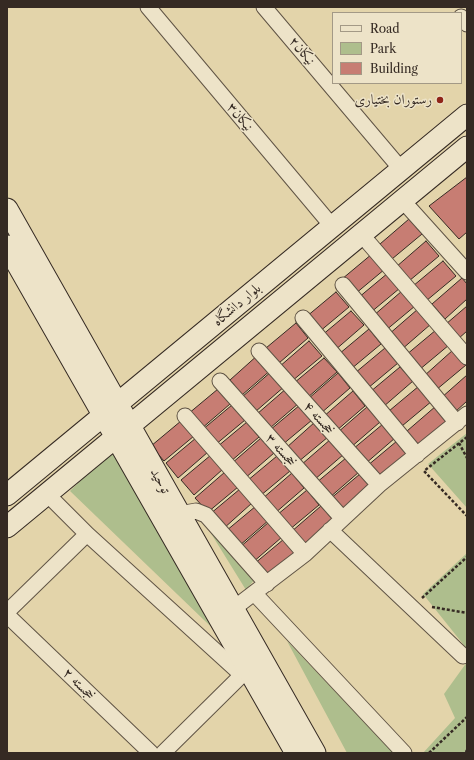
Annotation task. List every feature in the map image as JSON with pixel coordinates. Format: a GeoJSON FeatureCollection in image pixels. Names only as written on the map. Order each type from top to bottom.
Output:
{"type":"FeatureCollection","features":[{"type":"Feature","properties":{"kind":"main road","name":"بلوار دانشگاه"},"geometry":{"type":"LineString","coordinates":[[7,495],[467,114]]}},
{"type":"Feature","properties":{"kind":"main road","name":"بلوار دانشگاه"},"geometry":{"type":"LineString","coordinates":[[7,527],[467,148]]}},
{"type":"Feature","properties":{"kind":"main road","name":"توحید"},"geometry":{"type":"LineString","coordinates":[[7,209],[110,410]]}},
{"type":"Feature","properties":{"kind":"main road","name":"توحید"},"geometry":{"type":"LineString","coordinates":[[7,246],[123,432],[296,753]]}},
{"type":"Feature","properties":{"kind":"main road","name":"توحید"},"geometry":{"type":"LineString","coordinates":[[123,432],[179,514],[233,609],[250,667],[315,753]]}},
{"type":"Feature","properties":{"kind":"street","name":"نیکان۳"},"geometry":{"type":"LineString","coordinates":[[148,7],[332,226]]}},
{"type":"Feature","properties":{"kind":"street","name":"نیکان۲"},"geometry":{"type":"LineString","coordinates":[[264,7],[401,169]]}},
{"type":"Feature","properties":{"kind":"street"},"geometry":{"type":"LineString","coordinates":[[403,201],[467,272]]}},
{"type":"Feature","properties":{"kind":"street"},"geometry":{"type":"LineString","coordinates":[[361,234],[467,357]]}},
{"type":"Feature","properties":{"kind":"street"},"geometry":{"type":"LineString","coordinates":[[233,609],[305,554],[379,485],[462,418],[343,285]]}},
{"type":"Feature","properties":{"kind":"street"},"geometry":{"type":"LineString","coordinates":[[303,318],[417,455]]}},
{"type":"Feature","properties":{"kind":"street","name":"خجسته ۴"},"geometry":{"type":"LineString","coordinates":[[259,351],[379,485]]}},
{"type":"Feature","properties":{"kind":"street","name":"خجسته ۳"},"geometry":{"type":"LineString","coordinates":[[220,381],[342,518]]}},
{"type":"Feature","properties":{"kind":"street"},"geometry":{"type":"LineString","coordinates":[[186,416],[305,554]]}},
{"type":"Feature","properties":{"kind":"street"},"geometry":{"type":"LineString","coordinates":[[48,494],[87,534],[250,667],[163,753]]}},
{"type":"Feature","properties":{"kind":"street"},"geometry":{"type":"LineString","coordinates":[[179,514],[196,510],[206,514],[267,584]]}},
{"type":"Feature","properties":{"kind":"street"},"geometry":{"type":"LineString","coordinates":[[330,530],[414,606],[463,656]]}},
{"type":"Feature","properties":{"kind":"street"},"geometry":{"type":"LineString","coordinates":[[7,613],[87,534]]}},
{"type":"Feature","properties":{"kind":"street"},"geometry":{"type":"LineString","coordinates":[[254,593],[404,753]]}},
{"type":"Feature","properties":{"kind":"street","name":"خجسته ۲"},"geometry":{"type":"LineString","coordinates":[[7,613],[151,753]]}},
{"type":"Feature","properties":{"kind":"path"},"geometry":{"type":"LineString","coordinates":[[467,437],[424,471],[467,516]]}},
{"type":"Feature","properties":{"kind":"path"},"geometry":{"type":"LineString","coordinates":[[459,443],[467,458]]}},
{"type":"Feature","properties":{"kind":"path"},"geometry":{"type":"LineString","coordinates":[[414,606],[467,557]]}},
{"type":"Feature","properties":{"kind":"path"},"geometry":{"type":"LineString","coordinates":[[414,606],[467,613]]}},
{"type":"Feature","properties":{"kind":"path"},"geometry":{"type":"LineString","coordinates":[[429,753],[467,717]]}},
{"type":"Feature","properties":{"kind":"path"},"geometry":{"type":"LineString","coordinates":[[466,753],[467,749]]}},
{"type":"Feature","properties":{"kind":"green space"},"geometry":{"type":"Polygon","coordinates":[[[467,433],[467,508],[428,464],[467,433]]]}},
{"type":"Feature","properties":{"kind":"green space"},"geometry":{"type":"Polygon","coordinates":[[[112,449],[231,646],[70,491],[112,449]]]}},
{"type":"Feature","properties":{"kind":"green space"},"geometry":{"type":"Polygon","coordinates":[[[199,514],[255,579],[246,590],[199,514]]]}},
{"type":"Feature","properties":{"kind":"green space"},"geometry":{"type":"Polygon","coordinates":[[[467,553],[467,649],[423,594],[467,553]]]}},
{"type":"Feature","properties":{"kind":"green space"},"geometry":{"type":"Polygon","coordinates":[[[287,641],[394,753],[347,753],[287,641]]]}},
{"type":"Feature","properties":{"kind":"green space"},"geometry":{"type":"Polygon","coordinates":[[[467,662],[467,753],[423,753],[455,718],[444,694],[467,662]]]}},
{"type":"Feature","properties":{"kind":"building"},"geometry":{"type":"Polygon","coordinates":[[[467,177],[467,232],[459,239],[429,206],[467,177]]]}},
{"type":"Feature","properties":{"kind":"building"},"geometry":{"type":"Polygon","coordinates":[[[409,219],[422,234],[392,259],[380,244],[409,219]]]}},
{"type":"Feature","properties":{"kind":"building"},"geometry":{"type":"Polygon","coordinates":[[[426,241],[439,256],[409,281],[396,267],[426,241]]]}},
{"type":"Feature","properties":{"kind":"building"},"geometry":{"type":"Polygon","coordinates":[[[372,254],[385,269],[355,294],[342,279],[372,254]]]}},
{"type":"Feature","properties":{"kind":"building"},"geometry":{"type":"Polygon","coordinates":[[[443,261],[456,276],[426,301],[413,286],[443,261]]]}},
{"type":"Feature","properties":{"kind":"building"},"geometry":{"type":"Polygon","coordinates":[[[388,273],[400,288],[370,313],[358,298],[388,273]]]}},
{"type":"Feature","properties":{"kind":"building"},"geometry":{"type":"Polygon","coordinates":[[[462,278],[467,284],[467,299],[445,319],[432,304],[462,278]]]}},
{"type":"Feature","properties":{"kind":"building"},"geometry":{"type":"Polygon","coordinates":[[[402,291],[415,306],[385,331],[373,316],[402,291]]]}},
{"type":"Feature","properties":{"kind":"building"},"geometry":{"type":"Polygon","coordinates":[[[336,292],[349,307],[319,332],[306,317],[336,292]]]}},
{"type":"Feature","properties":{"kind":"building"},"geometry":{"type":"Polygon","coordinates":[[[467,306],[467,331],[458,339],[446,324],[467,306]]]}},
{"type":"Feature","properties":{"kind":"building"},"geometry":{"type":"Polygon","coordinates":[[[418,309],[431,324],[401,350],[388,335],[418,309]]]}},
{"type":"Feature","properties":{"kind":"building"},"geometry":{"type":"Polygon","coordinates":[[[351,311],[364,325],[334,351],[321,336],[351,311]]]}},
{"type":"Feature","properties":{"kind":"building"},"geometry":{"type":"Polygon","coordinates":[[[296,323],[308,338],[279,363],[266,348],[296,323]]]}},
{"type":"Feature","properties":{"kind":"building"},"geometry":{"type":"Polygon","coordinates":[[[369,329],[381,344],[351,369],[339,354],[369,329]]]}},
{"type":"Feature","properties":{"kind":"building"},"geometry":{"type":"Polygon","coordinates":[[[436,330],[449,345],[419,370],[406,355],[436,330]]]}},
{"type":"Feature","properties":{"kind":"building"},"geometry":{"type":"Polygon","coordinates":[[[309,341],[322,356],[292,381],[279,367],[309,341]]]}},
{"type":"Feature","properties":{"kind":"building"},"geometry":{"type":"Polygon","coordinates":[[[385,348],[398,363],[368,388],[355,373],[385,348]]]}},
{"type":"Feature","properties":{"kind":"building"},"geometry":{"type":"Polygon","coordinates":[[[453,350],[466,365],[436,390],[424,376],[453,350]]]}},
{"type":"Feature","properties":{"kind":"building"},"geometry":{"type":"Polygon","coordinates":[[[259,354],[272,369],[242,395],[230,380],[259,354]]]}},
{"type":"Feature","properties":{"kind":"building"},"geometry":{"type":"Polygon","coordinates":[[[324,358],[337,372],[307,398],[294,383],[324,358]]]}},
{"type":"Feature","properties":{"kind":"building"},"geometry":{"type":"Polygon","coordinates":[[[400,367],[413,381],[383,407],[370,392],[400,367]]]}},
{"type":"Feature","properties":{"kind":"building"},"geometry":{"type":"Polygon","coordinates":[[[272,371],[285,386],[255,412],[242,397],[272,371]]]}},
{"type":"Feature","properties":{"kind":"building"},"geometry":{"type":"Polygon","coordinates":[[[338,373],[350,388],[320,414],[308,399],[338,373]]]}},
{"type":"Feature","properties":{"kind":"building"},"geometry":{"type":"Polygon","coordinates":[[[467,375],[467,401],[454,413],[441,398],[467,375]]]}},
{"type":"Feature","properties":{"kind":"building"},"geometry":{"type":"Polygon","coordinates":[[[419,386],[432,401],[402,426],[389,411],[419,386]]]}},
{"type":"Feature","properties":{"kind":"building"},"geometry":{"type":"Polygon","coordinates":[[[287,388],[299,403],[270,428],[257,414],[287,388]]]}},
{"type":"Feature","properties":{"kind":"building"},"geometry":{"type":"Polygon","coordinates":[[[218,389],[230,404],[201,429],[188,414],[218,389]]]}},
{"type":"Feature","properties":{"kind":"building"},"geometry":{"type":"Polygon","coordinates":[[[353,391],[365,406],[336,431],[323,417],[353,391]]]}},
{"type":"Feature","properties":{"kind":"building"},"geometry":{"type":"Polygon","coordinates":[[[232,405],[245,420],[215,445],[202,430],[232,405]]]}},
{"type":"Feature","properties":{"kind":"building"},"geometry":{"type":"Polygon","coordinates":[[[300,405],[312,420],[282,445],[270,430],[300,405]]]}},
{"type":"Feature","properties":{"kind":"building"},"geometry":{"type":"Polygon","coordinates":[[[436,406],[449,420],[419,446],[407,431],[436,406]]]}},
{"type":"Feature","properties":{"kind":"building"},"geometry":{"type":"Polygon","coordinates":[[[367,407],[380,422],[350,448],[337,433],[367,407]]]}},
{"type":"Feature","properties":{"kind":"building"},"geometry":{"type":"Polygon","coordinates":[[[181,421],[194,436],[164,461],[151,446],[181,421]]]}},
{"type":"Feature","properties":{"kind":"building"},"geometry":{"type":"Polygon","coordinates":[[[247,422],[259,437],[230,462],[217,447],[247,422]]]}},
{"type":"Feature","properties":{"kind":"building"},"geometry":{"type":"Polygon","coordinates":[[[315,422],[328,437],[298,462],[286,448],[315,422]]]}},
{"type":"Feature","properties":{"kind":"building"},"geometry":{"type":"Polygon","coordinates":[[[383,424],[395,438],[365,464],[353,449],[383,424]]]}},
{"type":"Feature","properties":{"kind":"building"},"geometry":{"type":"Polygon","coordinates":[[[196,438],[208,452],[178,478],[166,463],[196,438]]]}},
{"type":"Feature","properties":{"kind":"building"},"geometry":{"type":"Polygon","coordinates":[[[261,438],[274,453],[244,479],[231,464],[261,438]]]}},
{"type":"Feature","properties":{"kind":"building"},"geometry":{"type":"Polygon","coordinates":[[[331,439],[344,454],[314,480],[301,465],[331,439]]]}},
{"type":"Feature","properties":{"kind":"building"},"geometry":{"type":"Polygon","coordinates":[[[397,441],[410,456],[380,481],[367,466],[397,441]]]}},
{"type":"Feature","properties":{"kind":"building"},"geometry":{"type":"Polygon","coordinates":[[[211,455],[223,469],[194,495],[181,480],[211,455]]]}},
{"type":"Feature","properties":{"kind":"building"},"geometry":{"type":"Polygon","coordinates":[[[277,456],[290,471],[260,496],[247,481],[277,456]]]}},
{"type":"Feature","properties":{"kind":"building"},"geometry":{"type":"Polygon","coordinates":[[[346,458],[359,472],[329,498],[316,483],[346,458]]]}},
{"type":"Feature","properties":{"kind":"building"},"geometry":{"type":"Polygon","coordinates":[[[225,472],[238,487],[208,512],[195,498],[225,472]]]}},
{"type":"Feature","properties":{"kind":"building"},"geometry":{"type":"Polygon","coordinates":[[[292,473],[304,488],[274,514],[262,499],[292,473]]]}},
{"type":"Feature","properties":{"kind":"building"},"geometry":{"type":"Polygon","coordinates":[[[360,474],[373,488],[343,514],[330,499],[360,474]]]}},
{"type":"Feature","properties":{"kind":"building"},"geometry":{"type":"Polygon","coordinates":[[[240,489],[252,503],[223,529],[210,514],[240,489]]]}},
{"type":"Feature","properties":{"kind":"building"},"geometry":{"type":"Polygon","coordinates":[[[307,490],[319,505],[289,530],[277,515],[307,490]]]}},
{"type":"Feature","properties":{"kind":"building"},"geometry":{"type":"Polygon","coordinates":[[[256,506],[269,520],[239,546],[226,531],[256,506]]]}},
{"type":"Feature","properties":{"kind":"building"},"geometry":{"type":"Polygon","coordinates":[[[321,506],[334,521],[304,547],[291,532],[321,506]]]}},
{"type":"Feature","properties":{"kind":"building"},"geometry":{"type":"Polygon","coordinates":[[[269,522],[282,537],[252,563],[239,548],[269,522]]]}},
{"type":"Feature","properties":{"kind":"building"},"geometry":{"type":"Polygon","coordinates":[[[284,539],[297,554],[267,579],[254,564],[284,539]]]}},
{"type":"Feature","properties":{"kind":"place","name":"رستوران بختیاری"},"geometry":{"type":"Point","coordinates":[440,100]}}]}
